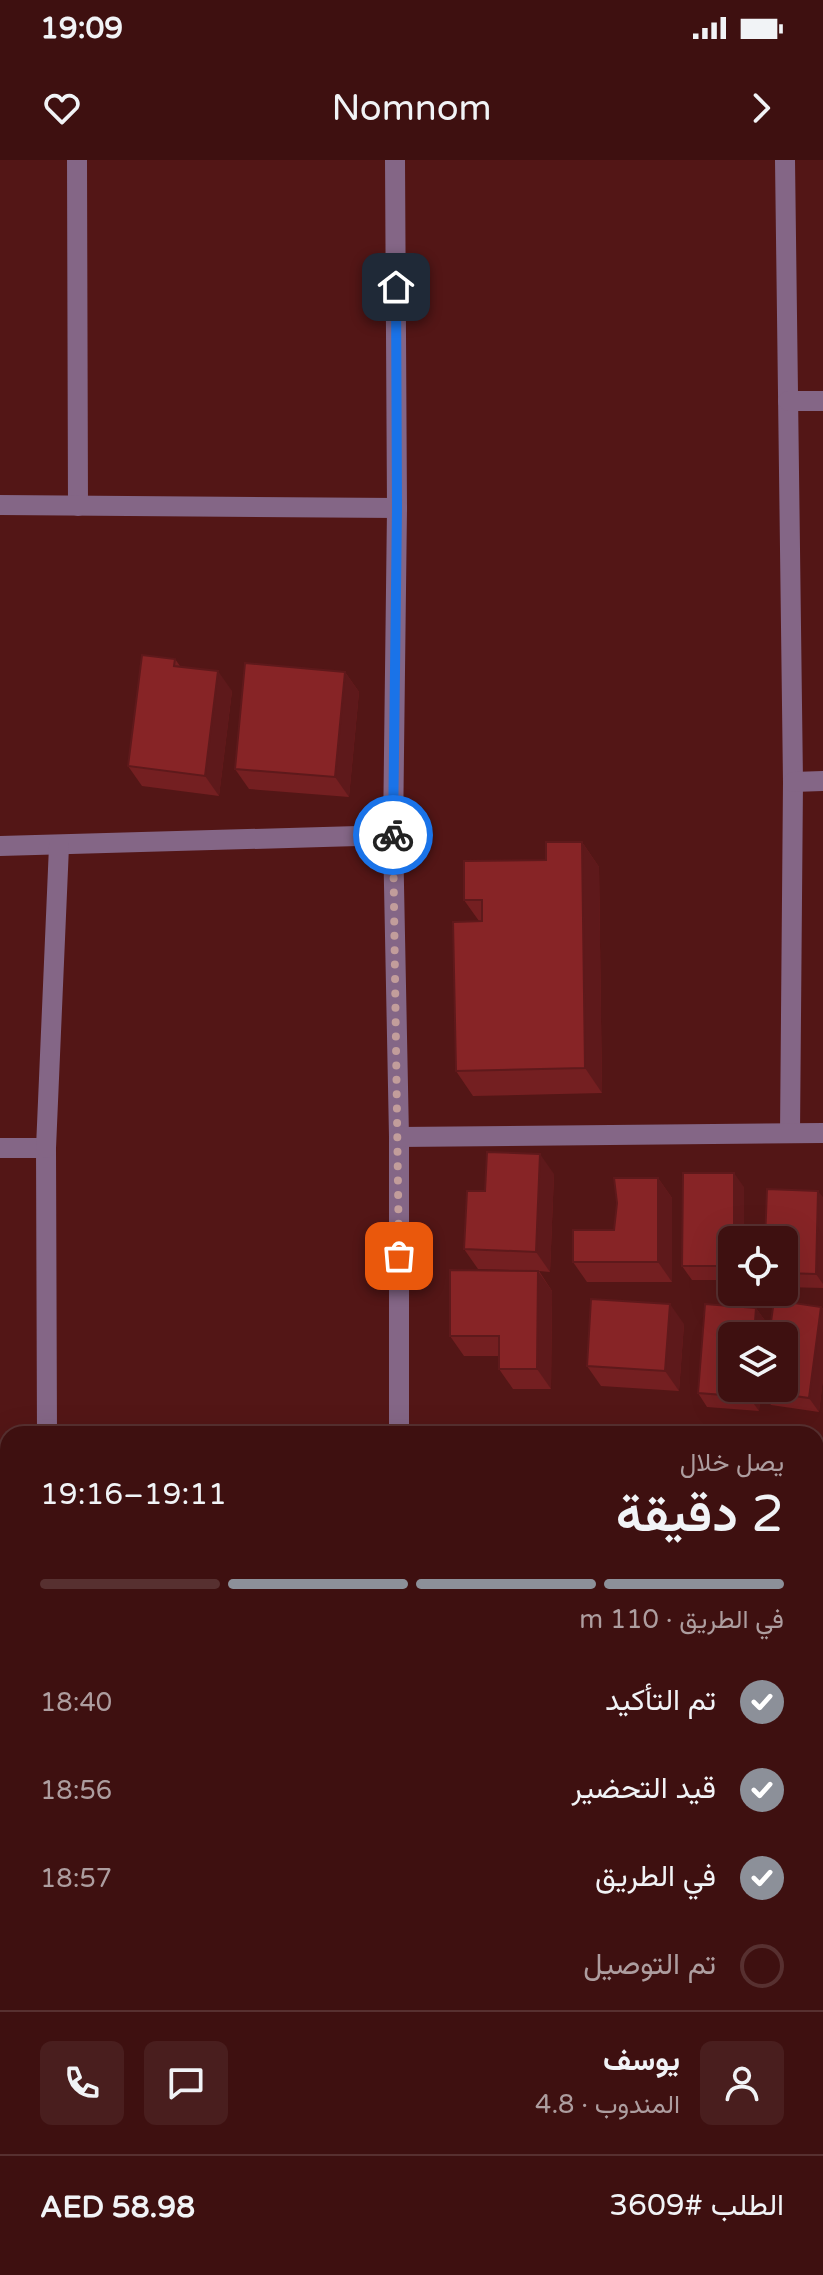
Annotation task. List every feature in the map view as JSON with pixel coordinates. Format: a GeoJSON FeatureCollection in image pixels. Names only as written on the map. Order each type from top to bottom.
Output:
{"type":"FeatureCollection","features":[{"type":"Feature","properties":{"kind":"street"},"geometry":{"type":"LineString","coordinates":[[77,160],[78,506]]}},
{"type":"Feature","properties":{"kind":"street"},"geometry":{"type":"LineString","coordinates":[[395,160],[397,508],[393,835],[399,1137],[399,1426]]}},
{"type":"Feature","properties":{"kind":"street"},"geometry":{"type":"LineString","coordinates":[[785,160],[793,782],[790,1133]]}},
{"type":"Feature","properties":{"kind":"street"},"geometry":{"type":"LineString","coordinates":[[788,401],[823,401]]}},
{"type":"Feature","properties":{"kind":"street"},"geometry":{"type":"LineString","coordinates":[[0,505],[397,508]]}},
{"type":"Feature","properties":{"kind":"street"},"geometry":{"type":"LineString","coordinates":[[793,782],[823,781]]}},
{"type":"Feature","properties":{"kind":"street"},"geometry":{"type":"LineString","coordinates":[[0,846],[393,835]]}},
{"type":"Feature","properties":{"kind":"street"},"geometry":{"type":"LineString","coordinates":[[47,1426],[46,1148],[59,846]]}},
{"type":"Feature","properties":{"kind":"street"},"geometry":{"type":"LineString","coordinates":[[399,1137],[823,1133]]}},
{"type":"Feature","properties":{"kind":"street"},"geometry":{"type":"LineString","coordinates":[[0,1148],[46,1148]]}},
{"type":"Feature","properties":{"kind":"building"},"geometry":{"type":"Polygon","coordinates":[[[142,655],[175,659],[174,666],[218,671],[205,776],[128,766],[142,655]]]}},
{"type":"Feature","properties":{"kind":"building"},"geometry":{"type":"Polygon","coordinates":[[[245,663],[345,672],[335,777],[235,769],[245,663]]]}},
{"type":"Feature","properties":{"kind":"building"},"geometry":{"type":"Polygon","coordinates":[[[546,842],[582,842],[585,1068],[456,1071],[453,922],[482,921],[482,900],[464,900],[464,861],[546,860],[546,842]]]}},
{"type":"Feature","properties":{"kind":"building"},"geometry":{"type":"Polygon","coordinates":[[[487,1152],[540,1154],[536,1252],[464,1249],[467,1191],[485,1191],[487,1152]]]}},
{"type":"Feature","properties":{"kind":"building"},"geometry":{"type":"Polygon","coordinates":[[[683,1173],[734,1173],[734,1226],[718,1226],[718,1266],[682,1266],[683,1173]]]}},
{"type":"Feature","properties":{"kind":"building"},"geometry":{"type":"Polygon","coordinates":[[[614,1178],[658,1178],[658,1262],[573,1262],[573,1230],[614,1230],[617,1203],[614,1178]]]}},
{"type":"Feature","properties":{"kind":"building"},"geometry":{"type":"Polygon","coordinates":[[[767,1189],[818,1191],[816,1274],[798,1273],[798,1226],[766,1226],[767,1189]]]}},
{"type":"Feature","properties":{"kind":"building"},"geometry":{"type":"Polygon","coordinates":[[[450,1270],[538,1271],[537,1369],[499,1369],[499,1336],[450,1336],[450,1270]]]}},
{"type":"Feature","properties":{"kind":"building"},"geometry":{"type":"Polygon","coordinates":[[[591,1299],[670,1304],[665,1371],[587,1366],[591,1299]]]}},
{"type":"Feature","properties":{"kind":"building"},"geometry":{"type":"Polygon","coordinates":[[[705,1304],[756,1308],[755,1322],[718,1322],[718,1395],[698,1393],[705,1304]]]}},
{"type":"Feature","properties":{"kind":"building"},"geometry":{"type":"Polygon","coordinates":[[[798,1304],[821,1307],[809,1398],[798,1396],[798,1322],[771,1322],[773,1306],[798,1306],[798,1304]]]}},
{"type":"Feature","properties":{"kind":"way so far"},"geometry":{"type":"LineString","coordinates":[[393,835],[399,1256]]}},
{"type":"Feature","properties":{"kind":"route"},"geometry":{"type":"LineString","coordinates":[[393,835],[396,287]]}}]}
